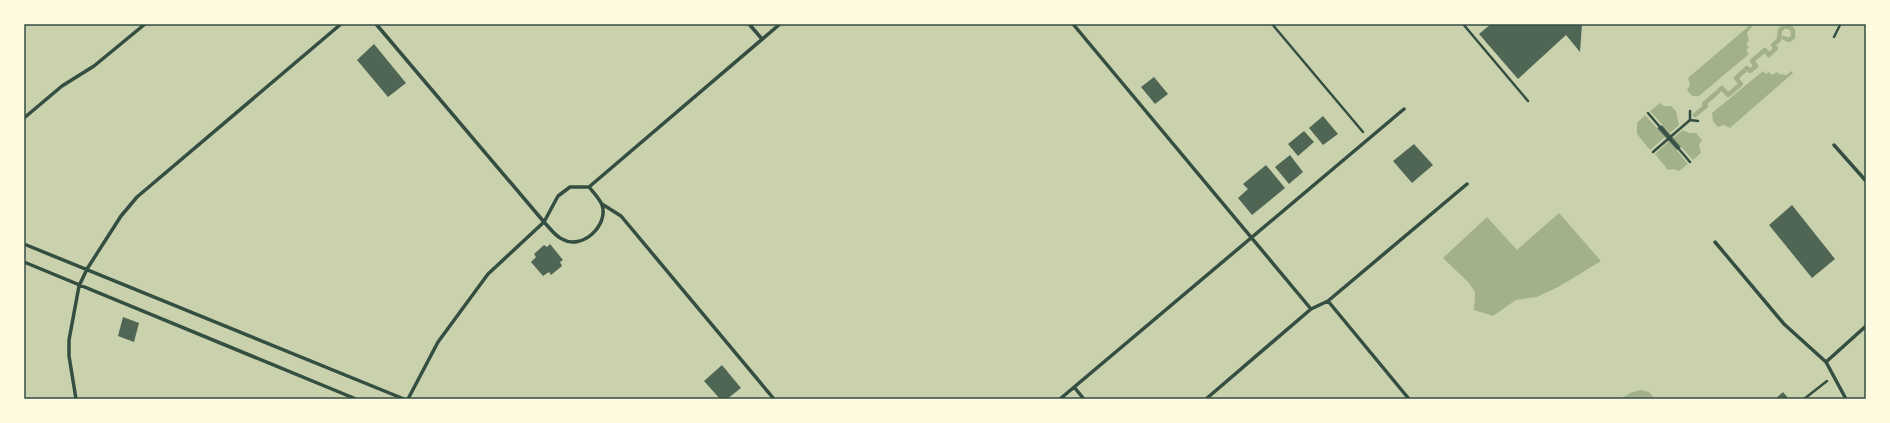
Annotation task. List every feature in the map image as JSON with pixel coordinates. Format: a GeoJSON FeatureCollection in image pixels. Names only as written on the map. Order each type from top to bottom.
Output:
{"type":"FeatureCollection","features":[{"type":"Feature","properties":{"kind":"street"},"geometry":{"type":"LineString","coordinates":[[24,118],[62,86],[94,66],[145,24]]}},
{"type":"Feature","properties":{"kind":"street"},"geometry":{"type":"LineString","coordinates":[[76,399],[69,356],[69,340],[79,286],[87,269],[121,216],[137,197],[341,24]]}},
{"type":"Feature","properties":{"kind":"street"},"geometry":{"type":"LineString","coordinates":[[376,24],[544,222],[562,240],[578,242],[596,231],[603,214],[602,204]]}},
{"type":"Feature","properties":{"kind":"street"},"geometry":{"type":"LineString","coordinates":[[749,24],[762,39]]}},
{"type":"Feature","properties":{"kind":"street"},"geometry":{"type":"LineString","coordinates":[[408,399],[438,342],[488,274],[544,222],[558,196],[570,187],[589,187],[780,24]]}},
{"type":"Feature","properties":{"kind":"street"},"geometry":{"type":"LineString","coordinates":[[1073,24],[1311,309]]}},
{"type":"Feature","properties":{"kind":"street"},"geometry":{"type":"LineString","coordinates":[[1060,399],[1404,110]]}},
{"type":"Feature","properties":{"kind":"street"},"geometry":{"type":"LineString","coordinates":[[1834,145],[1866,181]]}},
{"type":"Feature","properties":{"kind":"street"},"geometry":{"type":"LineString","coordinates":[[1206,399],[1311,309],[1328,301],[1467,184]]}},
{"type":"Feature","properties":{"kind":"street"},"geometry":{"type":"LineString","coordinates":[[589,187],[602,204],[621,216],[774,399]]}},
{"type":"Feature","properties":{"kind":"street"},"geometry":{"type":"LineString","coordinates":[[1715,242],[1784,324],[1826,362],[1846,399]]}},
{"type":"Feature","properties":{"kind":"street"},"geometry":{"type":"LineString","coordinates":[[24,244],[404,399]]}},
{"type":"Feature","properties":{"kind":"street"},"geometry":{"type":"LineString","coordinates":[[24,262],[79,286],[288,369],[356,399]]}},
{"type":"Feature","properties":{"kind":"street"},"geometry":{"type":"LineString","coordinates":[[1328,301],[1409,399]]}},
{"type":"Feature","properties":{"kind":"street"},"geometry":{"type":"LineString","coordinates":[[1826,362],[1866,326]]}},
{"type":"Feature","properties":{"kind":"street"},"geometry":{"type":"LineString","coordinates":[[1074,387],[1084,399]]}},
{"type":"Feature","properties":{"kind":"path"},"geometry":{"type":"LineString","coordinates":[[1272,24],[1369,139]]}},
{"type":"Feature","properties":{"kind":"path"},"geometry":{"type":"LineString","coordinates":[[1463,24],[1528,101]]}},
{"type":"Feature","properties":{"kind":"path"},"geometry":{"type":"LineString","coordinates":[[1834,37],[1840,25]]}},
{"type":"Feature","properties":{"kind":"path"},"geometry":{"type":"LineString","coordinates":[[1690,111],[1690,120]]}},
{"type":"Feature","properties":{"kind":"path"},"geometry":{"type":"LineString","coordinates":[[1648,113],[1690,162]]}},
{"type":"Feature","properties":{"kind":"path"},"geometry":{"type":"LineString","coordinates":[[1653,152],[1690,120],[1698,121]]}},
{"type":"Feature","properties":{"kind":"path"},"geometry":{"type":"LineString","coordinates":[[1804,399],[1833,376]]}},
{"type":"Feature","properties":{"kind":"shaded area"},"geometry":{"type":"Polygon","coordinates":[[[24,24],[1866,24],[1866,399],[24,399],[24,24]]]}},
{"type":"Feature","properties":{"kind":"shaded area"},"geometry":{"type":"Polygon","coordinates":[[[1750,25],[1752,27],[1747,33],[1749,41],[1746,44],[1749,47],[1746,50],[1749,54],[1699,96],[1692,96],[1687,90],[1690,85],[1688,78],[1750,25]]]}},
{"type":"Feature","properties":{"kind":"shaded area"},"geometry":{"type":"Polygon","coordinates":[[[1763,71],[1766,74],[1769,72],[1772,75],[1777,72],[1779,74],[1787,75],[1791,71],[1793,73],[1730,128],[1724,125],[1718,127],[1713,121],[1712,113],[1763,71]]]}},
{"type":"Feature","properties":{"kind":"shaded area"},"geometry":{"type":"Polygon","coordinates":[[[1660,103],[1664,106],[1671,106],[1676,111],[1679,125],[1670,133],[1650,111],[1660,103]]]}},
{"type":"Feature","properties":{"kind":"shaded area"},"geometry":{"type":"Polygon","coordinates":[[[1645,115],[1665,137],[1650,150],[1637,134],[1637,123],[1645,115]]]}},
{"type":"Feature","properties":{"kind":"shaded area"},"geometry":{"type":"Polygon","coordinates":[[[1683,130],[1689,133],[1696,133],[1702,140],[1699,145],[1701,153],[1693,160],[1673,138],[1683,130]]]}},
{"type":"Feature","properties":{"kind":"shaded area"},"geometry":{"type":"Polygon","coordinates":[[[1669,141],[1688,164],[1679,171],[1673,169],[1668,170],[1655,154],[1669,141]]]}},
{"type":"Feature","properties":{"kind":"shaded area"},"geometry":{"type":"Polygon","coordinates":[[[1559,213],[1601,261],[1560,286],[1537,297],[1516,300],[1493,316],[1474,310],[1475,292],[1469,283],[1443,258],[1487,217],[1517,250],[1559,213]]]}},
{"type":"Feature","properties":{"kind":"shaded area"},"geometry":{"type":"Polygon","coordinates":[[[1641,390],[1649,392],[1655,399],[1621,399],[1630,393],[1641,390]]]}},
{"type":"Feature","properties":{"kind":"building"},"geometry":{"type":"Polygon","coordinates":[[[1491,24],[1582,24],[1580,52],[1566,35],[1518,79],[1479,34],[1491,24]]]}},
{"type":"Feature","properties":{"kind":"building"},"geometry":{"type":"Polygon","coordinates":[[[374,44],[406,83],[388,97],[357,60],[374,44]]]}},
{"type":"Feature","properties":{"kind":"building"},"geometry":{"type":"Polygon","coordinates":[[[1154,77],[1168,94],[1155,104],[1141,87],[1154,77]]]}},
{"type":"Feature","properties":{"kind":"building"},"geometry":{"type":"Polygon","coordinates":[[[1323,116],[1338,134],[1323,145],[1309,128],[1323,116]]]}},
{"type":"Feature","properties":{"kind":"building"},"geometry":{"type":"Polygon","coordinates":[[[1662,125],[1681,147],[1677,150],[1657,128],[1662,125]]]}},
{"type":"Feature","properties":{"kind":"building"},"geometry":{"type":"Polygon","coordinates":[[[1304,131],[1314,142],[1298,156],[1288,144],[1304,131]]]}},
{"type":"Feature","properties":{"kind":"building"},"geometry":{"type":"Polygon","coordinates":[[[1414,144],[1433,165],[1412,183],[1393,161],[1414,144]]]}},
{"type":"Feature","properties":{"kind":"building"},"geometry":{"type":"Polygon","coordinates":[[[1290,155],[1303,172],[1289,184],[1275,167],[1290,155]]]}},
{"type":"Feature","properties":{"kind":"building"},"geometry":{"type":"Polygon","coordinates":[[[1266,165],[1285,188],[1252,215],[1238,198],[1248,189],[1243,184],[1266,165]]]}},
{"type":"Feature","properties":{"kind":"building"},"geometry":{"type":"Polygon","coordinates":[[[1792,205],[1835,259],[1812,278],[1769,225],[1792,205]]]}},
{"type":"Feature","properties":{"kind":"building"},"geometry":{"type":"Polygon","coordinates":[[[550,244],[563,260],[560,262],[562,266],[551,275],[549,272],[543,276],[531,262],[536,257],[534,254],[544,245],[547,247],[550,244]]]}},
{"type":"Feature","properties":{"kind":"building"},"geometry":{"type":"Polygon","coordinates":[[[123,317],[139,323],[134,342],[118,336],[123,317]]]}},
{"type":"Feature","properties":{"kind":"building"},"geometry":{"type":"Polygon","coordinates":[[[722,365],[741,388],[727,399],[720,399],[704,381],[722,365]]]}},
{"type":"Feature","properties":{"kind":"building"},"geometry":{"type":"Polygon","coordinates":[[[1783,392],[1789,399],[1775,399],[1783,392]]]}},
{"type":"Feature","properties":{"kind":"waterway"},"geometry":{"type":"LineString","coordinates":[[1695,115],[1706,106],[1704,104],[1722,88],[1728,95],[1741,84],[1736,78],[1747,68],[1750,71],[1756,66],[1752,61],[1765,50],[1769,55],[1776,48],[1773,45],[1779,40],[1780,30],[1785,26],[1791,28],[1793,31],[1793,37],[1789,40],[1784,38]]}}]}
